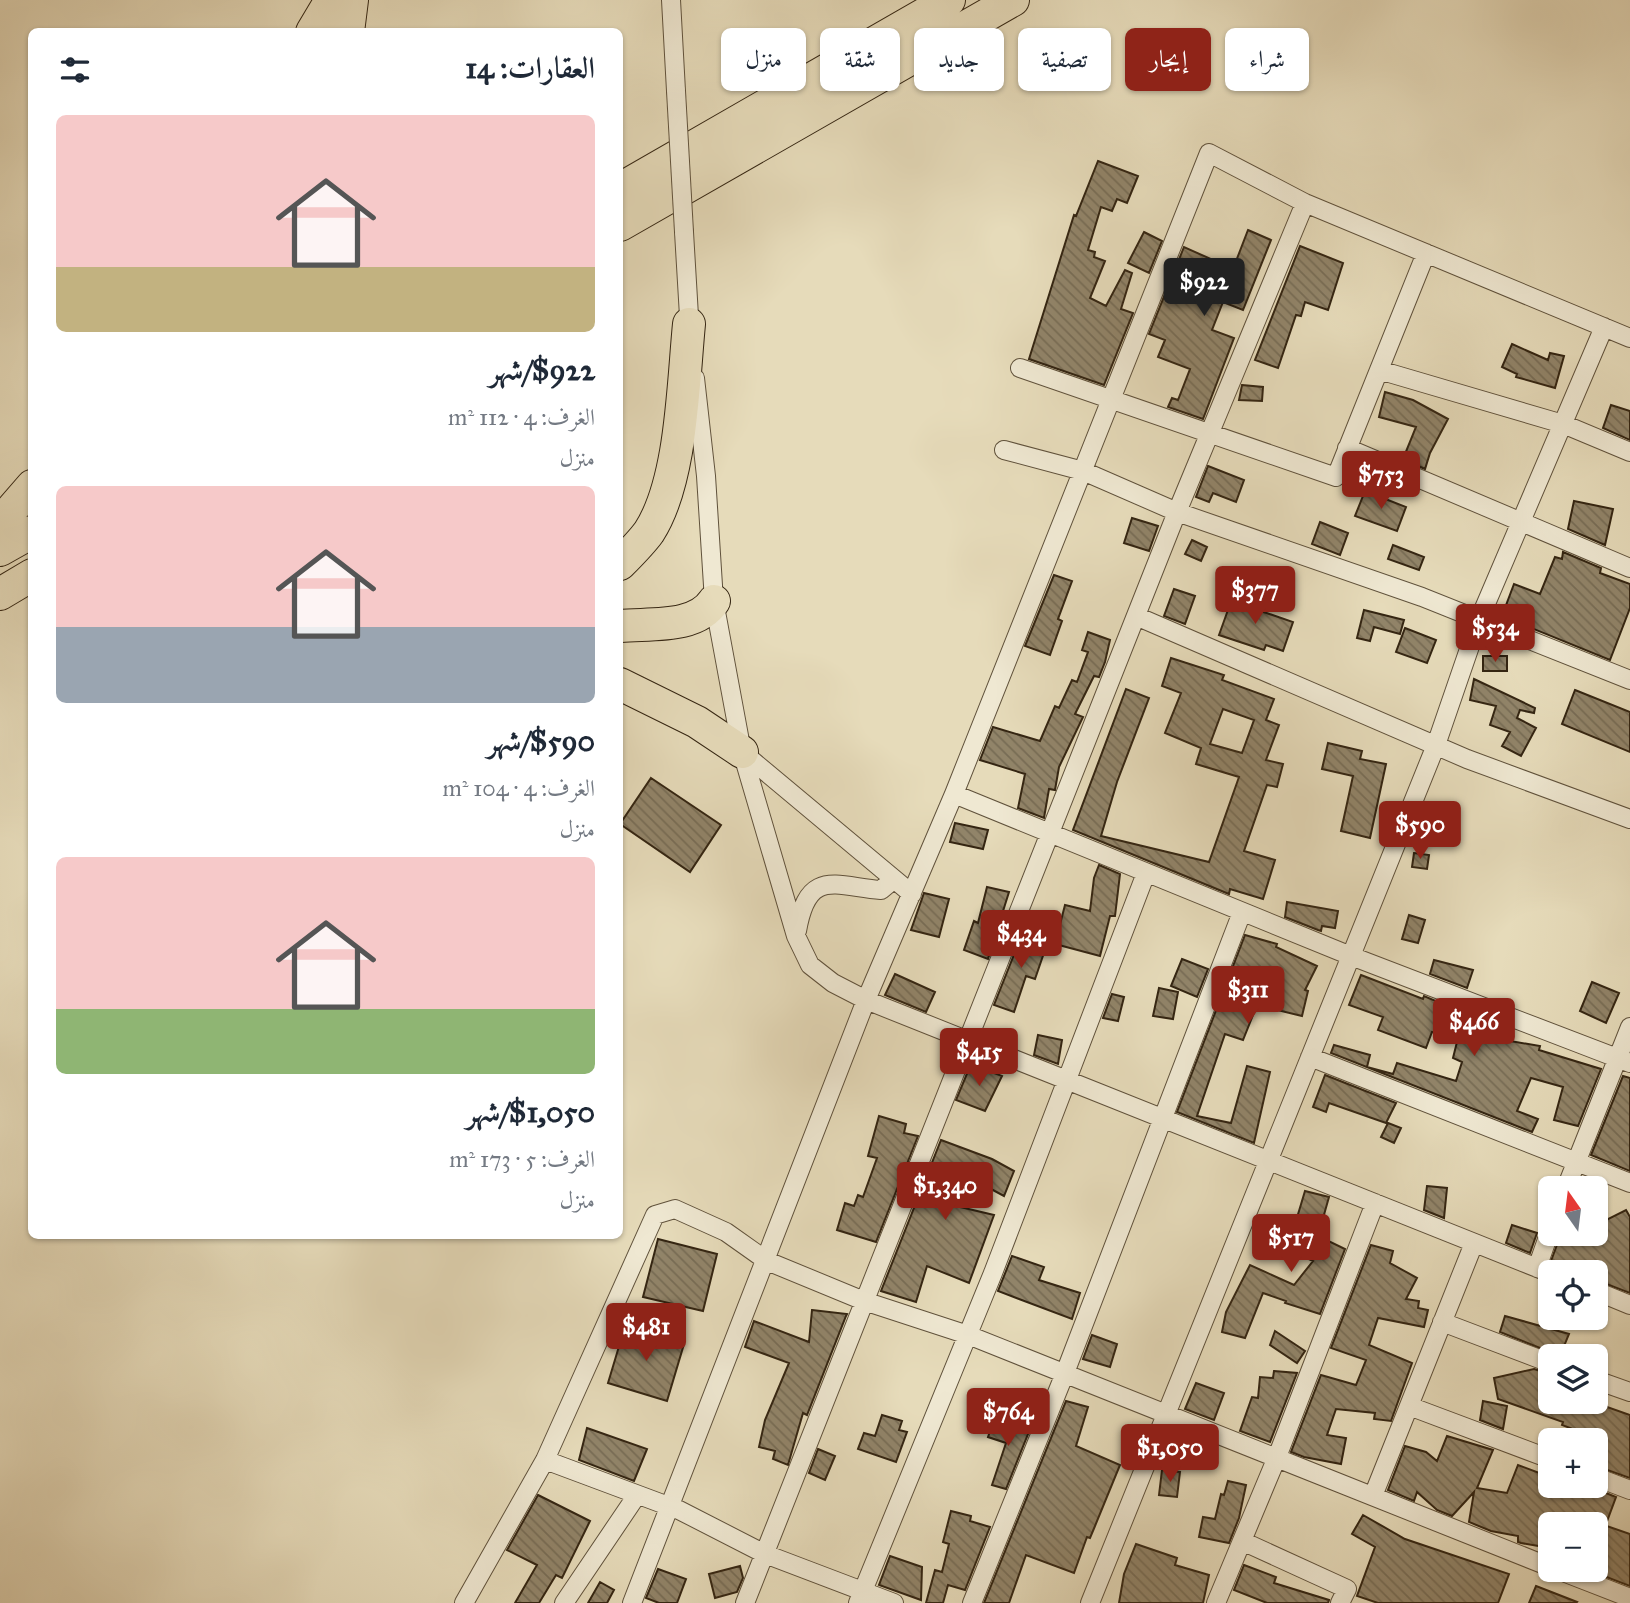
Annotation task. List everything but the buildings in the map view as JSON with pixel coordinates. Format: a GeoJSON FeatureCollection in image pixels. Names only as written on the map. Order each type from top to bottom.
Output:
{"type":"FeatureCollection","features":[{"type":"Feature","properties":{"kind":"highway"},"geometry":{"type":"LineString","coordinates":[[314,28],[331,0]]}},
{"type":"Feature","properties":{"kind":"highway"},"geometry":{"type":"LineString","coordinates":[[348,28],[352,0]]}},
{"type":"Feature","properties":{"kind":"highway"},"geometry":{"type":"LineString","coordinates":[[623,162],[942,0]]}},
{"type":"Feature","properties":{"kind":"highway"},"geometry":{"type":"LineString","coordinates":[[623,186],[949,0]]}},
{"type":"Feature","properties":{"kind":"highway"},"geometry":{"type":"LineString","coordinates":[[623,223],[1013,0]]}},
{"type":"Feature","properties":{"kind":"highway"},"geometry":{"type":"LineString","coordinates":[[623,232],[776,135]]}},
{"type":"Feature","properties":{"kind":"highway"},"geometry":{"type":"LineString","coordinates":[[623,561],[649,532],[667,494],[679,427],[689,324]]}},
{"type":"Feature","properties":{"kind":"highway"},"geometry":{"type":"LineString","coordinates":[[0,523],[28,491]]}},
{"type":"Feature","properties":{"kind":"highway"},"geometry":{"type":"LineString","coordinates":[[0,550],[28,534]]}},
{"type":"Feature","properties":{"kind":"highway"},"geometry":{"type":"LineString","coordinates":[[0,594],[28,577]]}},
{"type":"Feature","properties":{"kind":"highway"},"geometry":{"type":"LineString","coordinates":[[0,613],[28,598]]}},
{"type":"Feature","properties":{"kind":"highway"},"geometry":{"type":"LineString","coordinates":[[623,626],[690,620],[706,612],[714,601]]}},
{"type":"Feature","properties":{"kind":"highway"},"geometry":{"type":"LineString","coordinates":[[623,685],[697,722],[742,752]]}},
{"type":"Feature","properties":{"kind":"street"},"geometry":{"type":"LineString","coordinates":[[671,0],[689,324],[706,476],[714,601],[742,752],[796,936],[810,965],[833,983],[866,1000],[968,1043],[1538,1269]]}},
{"type":"Feature","properties":{"kind":"street"},"geometry":{"type":"LineString","coordinates":[[632,1603],[668,1506],[767,1261],[866,1000],[954,794],[1209,153],[1305,203],[1630,338]]}},
{"type":"Feature","properties":{"kind":"street"},"geometry":{"type":"LineString","coordinates":[[745,1603],[1177,512],[1305,203]]}},
{"type":"Feature","properties":{"kind":"street"},"geometry":{"type":"LineString","coordinates":[[1020,368],[1336,477],[1426,253]]}},
{"type":"Feature","properties":{"kind":"street"},"geometry":{"type":"LineString","coordinates":[[1090,1603],[1436,745],[1479,620],[1604,327]]}},
{"type":"Feature","properties":{"kind":"street"},"geometry":{"type":"LineString","coordinates":[[1379,370],[1563,425],[1630,452]]}},
{"type":"Feature","properties":{"kind":"street"},"geometry":{"type":"LineString","coordinates":[[1348,449],[1630,568]]}},
{"type":"Feature","properties":{"kind":"street"},"geometry":{"type":"LineString","coordinates":[[1004,450],[1083,471],[1177,512],[1479,620],[1630,680]]}},
{"type":"Feature","properties":{"kind":"street"},"geometry":{"type":"LineString","coordinates":[[1136,616],[1436,745],[1630,819]]}},
{"type":"Feature","properties":{"kind":"street"},"geometry":{"type":"LineString","coordinates":[[742,752],[912,894]]}},
{"type":"Feature","properties":{"kind":"street"},"geometry":{"type":"LineString","coordinates":[[954,794],[1351,956],[1624,1061]]}},
{"type":"Feature","properties":{"kind":"street"},"geometry":{"type":"LineString","coordinates":[[861,1597],[968,1335],[1146,873]]}},
{"type":"Feature","properties":{"kind":"street"},"geometry":{"type":"LineString","coordinates":[[796,936],[800,911],[808,897],[821,886],[834,882],[881,890],[893,880]]}},
{"type":"Feature","properties":{"kind":"street"},"geometry":{"type":"LineString","coordinates":[[972,1603],[1065,1373],[1242,912]]}},
{"type":"Feature","properties":{"kind":"street"},"geometry":{"type":"LineString","coordinates":[[1571,1176],[1624,1061],[1630,1027]]}},
{"type":"Feature","properties":{"kind":"street"},"geometry":{"type":"LineString","coordinates":[[1310,1057],[1630,1183]]}},
{"type":"Feature","properties":{"kind":"street"},"geometry":{"type":"LineString","coordinates":[[1216,1603],[1277,1457],[1375,1203]]}},
{"type":"Feature","properties":{"kind":"street"},"geometry":{"type":"LineString","coordinates":[[464,1603],[545,1460],[655,1215],[675,1209],[726,1232],[767,1261],[864,1301],[968,1335],[1538,1562]]}},
{"type":"Feature","properties":{"kind":"street"},"geometry":{"type":"LineString","coordinates":[[1373,1496],[1474,1243]]}},
{"type":"Feature","properties":{"kind":"street"},"geometry":{"type":"LineString","coordinates":[[1608,1296],[1630,1305]]}},
{"type":"Feature","properties":{"kind":"street"},"geometry":{"type":"LineString","coordinates":[[1442,1322],[1538,1358]]}},
{"type":"Feature","properties":{"kind":"street"},"geometry":{"type":"LineString","coordinates":[[1608,1384],[1630,1392]]}},
{"type":"Feature","properties":{"kind":"street"},"geometry":{"type":"LineString","coordinates":[[1409,1406],[1538,1455]]}},
{"type":"Feature","properties":{"kind":"street"},"geometry":{"type":"LineString","coordinates":[[545,1460],[668,1506],[861,1597],[894,1603]]}},
{"type":"Feature","properties":{"kind":"street"},"geometry":{"type":"LineString","coordinates":[[1608,1482],[1630,1490]]}},
{"type":"Feature","properties":{"kind":"street"},"geometry":{"type":"LineString","coordinates":[[564,1603],[637,1495]]}},
{"type":"Feature","properties":{"kind":"street"},"geometry":{"type":"LineString","coordinates":[[1242,1541],[1347,1589],[1340,1603]]}},
{"type":"Feature","properties":{"kind":"street"},"geometry":{"type":"LineString","coordinates":[[1589,1582],[1630,1598]]}}]}
